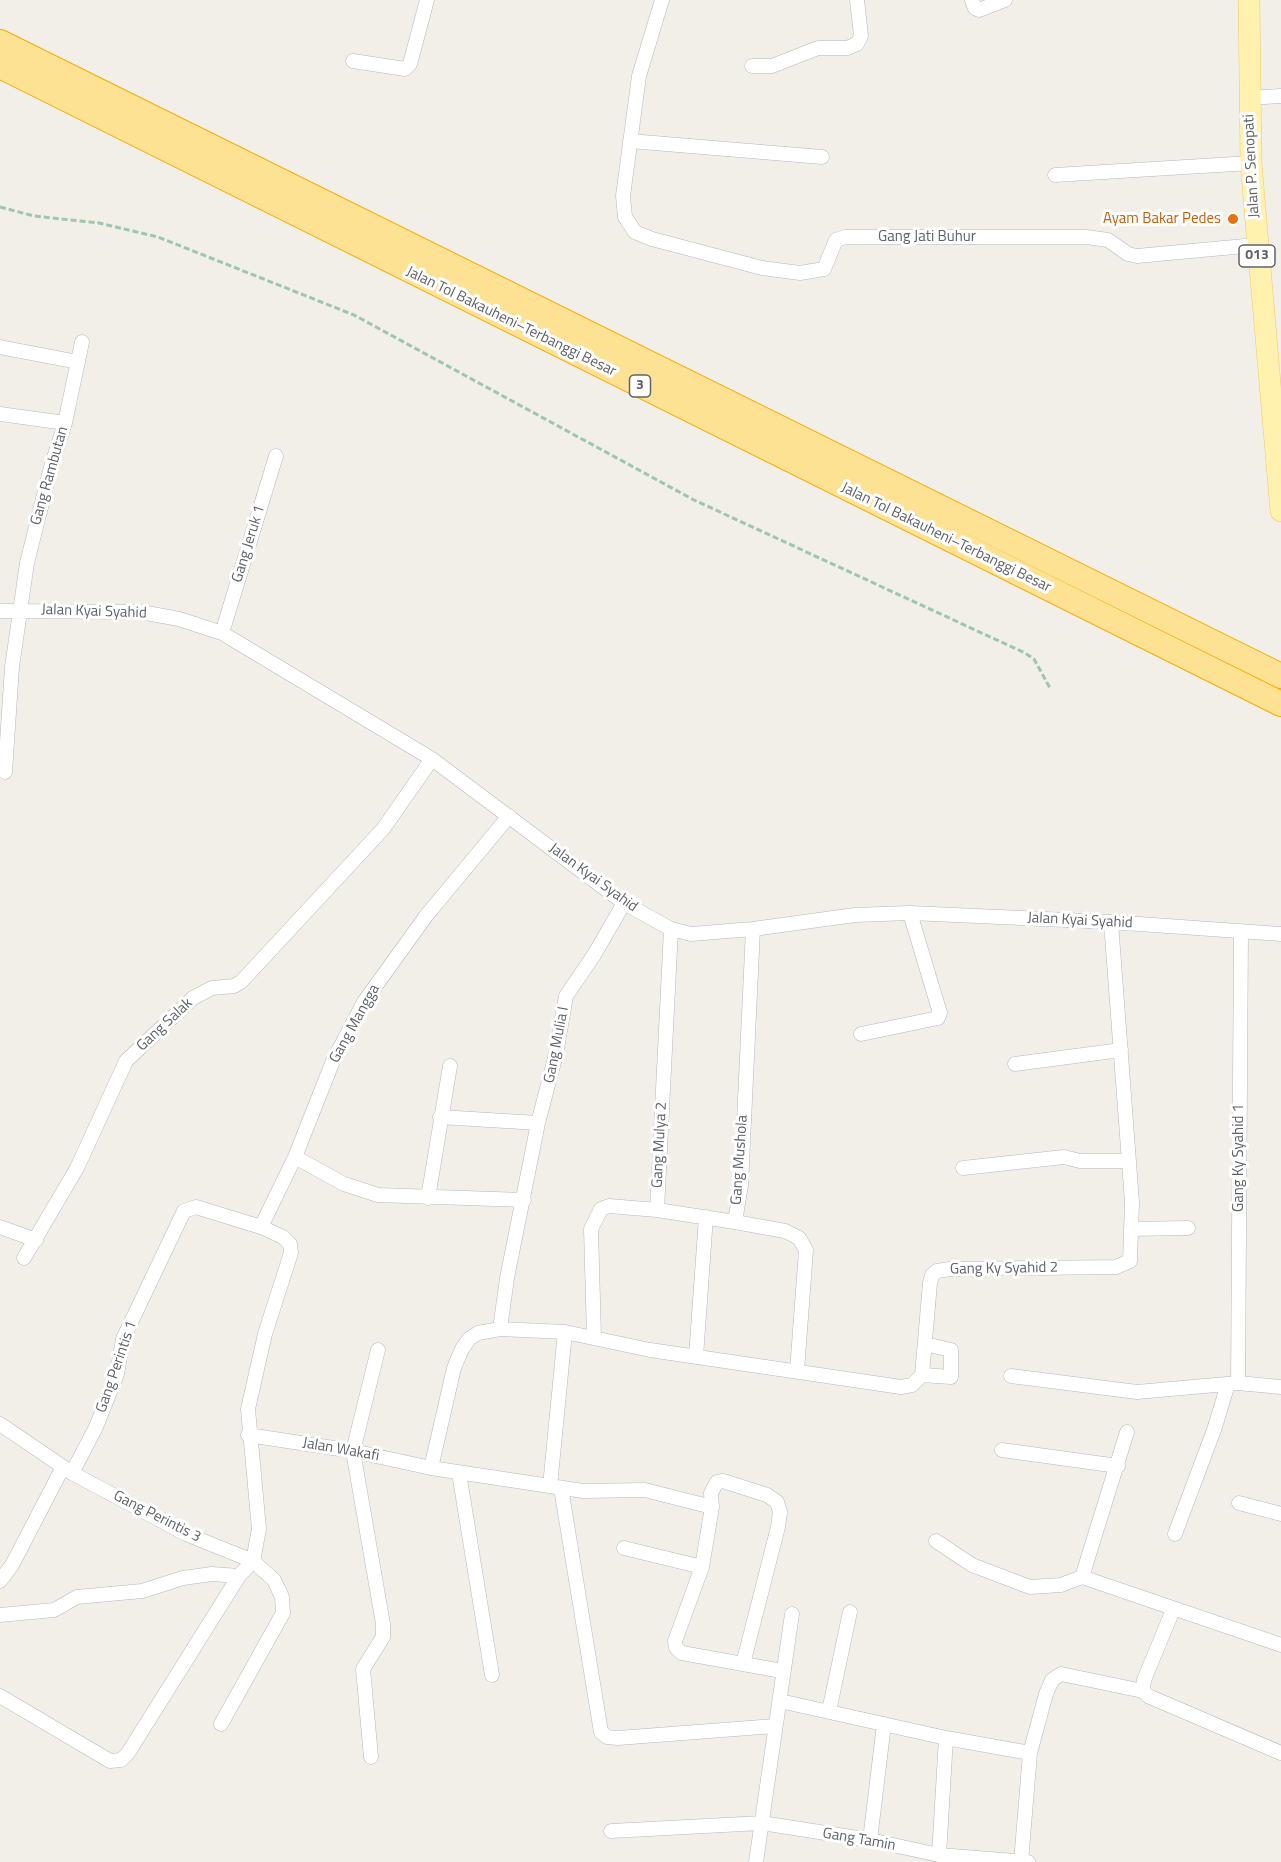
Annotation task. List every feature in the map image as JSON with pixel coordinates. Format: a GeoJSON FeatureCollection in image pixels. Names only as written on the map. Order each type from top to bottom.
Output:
{"type":"FeatureCollection","features":[{"type":"Feature","properties":{"kind":"highway","name":"Jalan Tol Bakauheni–Terbanggi Besar"},"geometry":{"type":"LineString","coordinates":[[0,42],[1281,676]]}},
{"type":"Feature","properties":{"kind":"highway","name":"Jalan Tol Bakauheni–Terbanggi Besar"},"geometry":{"type":"LineString","coordinates":[[0,66],[1281,704]]}},
{"type":"Feature","properties":{"kind":"main road","name":"Jalan P. Senopati"},"geometry":{"type":"LineString","coordinates":[[1249,0],[1248,98],[1256,245],[1277,411],[1281,511]]}},
{"type":"Feature","properties":{"kind":"street"},"geometry":{"type":"LineString","coordinates":[[353,61],[405,69],[410,64],[427,0]]}},
{"type":"Feature","properties":{"kind":"street"},"geometry":{"type":"LineString","coordinates":[[662,0],[639,76],[630,141],[822,157]]}},
{"type":"Feature","properties":{"kind":"street"},"geometry":{"type":"LineString","coordinates":[[752,66],[772,66],[818,48],[847,48],[857,44],[861,36],[857,0]]}},
{"type":"Feature","properties":{"kind":"street"},"geometry":{"type":"LineString","coordinates":[[972,0],[975,8],[979,10],[1005,0]]}},
{"type":"Feature","properties":{"kind":"street"},"geometry":{"type":"LineString","coordinates":[[1248,98],[1281,96]]}},
{"type":"Feature","properties":{"kind":"street","name":"Gang Jati Buhur"},"geometry":{"type":"LineString","coordinates":[[630,141],[623,196],[625,217],[635,231],[652,239],[762,268],[800,273],[824,268],[836,240],[845,237],[1086,237],[1108,240],[1128,254],[1137,256],[1256,245]]}},
{"type":"Feature","properties":{"kind":"street"},"geometry":{"type":"LineString","coordinates":[[1055,175],[1251,163]]}},
{"type":"Feature","properties":{"kind":"street","name":"Gang Rambutan"},"geometry":{"type":"LineString","coordinates":[[5,772],[5,703],[34,530],[65,423],[82,342]]}},
{"type":"Feature","properties":{"kind":"street"},"geometry":{"type":"LineString","coordinates":[[0,347],[78,362]]}},
{"type":"Feature","properties":{"kind":"street"},"geometry":{"type":"LineString","coordinates":[[0,414],[65,423]]}},
{"type":"Feature","properties":{"kind":"street","name":"Gang Jeruk 1"},"geometry":{"type":"LineString","coordinates":[[222,633],[276,456]]}},
{"type":"Feature","properties":{"kind":"street","name":"Jalan Kyai Syahid"},"geometry":{"type":"LineString","coordinates":[[0,611],[141,612],[179,619],[222,633],[432,759],[624,903],[671,929],[691,934],[753,929],[855,915],[910,913],[1111,922],[1241,933],[1281,934]]}},
{"type":"Feature","properties":{"kind":"street","name":"Gang Salak"},"geometry":{"type":"LineString","coordinates":[[24,1258],[77,1168],[126,1061],[193,998],[212,988],[234,987],[241,982],[383,829],[432,759]]}},
{"type":"Feature","properties":{"kind":"street","name":"Gang Mangga"},"geometry":{"type":"LineString","coordinates":[[261,1227],[295,1157],[333,1061],[364,1002],[426,916],[509,816]]}},
{"type":"Feature","properties":{"kind":"street","name":"Gang Mulia I"},"geometry":{"type":"LineString","coordinates":[[501,1329],[507,1278],[538,1123],[549,1092],[566,996],[594,955],[624,903]]}},
{"type":"Feature","properties":{"kind":"street"},"geometry":{"type":"LineString","coordinates":[[861,1034],[938,1018],[940,1013],[910,913]]}},
{"type":"Feature","properties":{"kind":"street","name":"Gang Ky Syahid 2"},"geometry":{"type":"LineString","coordinates":[[922,1375],[930,1283],[932,1275],[937,1271],[1116,1267],[1130,1261],[1132,1229],[1129,1161],[1111,922]]}},
{"type":"Feature","properties":{"kind":"street","name":"Gang Mulya 2"},"geometry":{"type":"LineString","coordinates":[[594,1337],[591,1229],[595,1218],[601,1209],[609,1206],[657,1210],[671,929]]}},
{"type":"Feature","properties":{"kind":"street","name":"Gang Mushola"},"geometry":{"type":"LineString","coordinates":[[657,1210],[735,1222],[741,1185],[753,929]]}},
{"type":"Feature","properties":{"kind":"street","name":"Gang Ky Syahid 1"},"geometry":{"type":"LineString","coordinates":[[1175,1534],[1233,1384],[1241,933]]}},
{"type":"Feature","properties":{"kind":"street"},"geometry":{"type":"LineString","coordinates":[[1015,1064],[1121,1050]]}},
{"type":"Feature","properties":{"kind":"street"},"geometry":{"type":"LineString","coordinates":[[428,1197],[450,1066]]}},
{"type":"Feature","properties":{"kind":"street"},"geometry":{"type":"LineString","coordinates":[[440,1117],[538,1123]]}},
{"type":"Feature","properties":{"kind":"street"},"geometry":{"type":"LineString","coordinates":[[295,1157],[345,1184],[378,1196],[524,1200]]}},
{"type":"Feature","properties":{"kind":"street"},"geometry":{"type":"LineString","coordinates":[[963,1168],[1064,1157],[1080,1161],[1129,1161]]}},
{"type":"Feature","properties":{"kind":"street","name":"Gang Perintis 1"},"geometry":{"type":"LineString","coordinates":[[0,1581],[6,1563],[96,1427],[117,1374],[123,1339],[184,1211],[196,1208],[261,1227]]}},
{"type":"Feature","properties":{"kind":"street"},"geometry":{"type":"LineString","coordinates":[[696,1357],[706,1217]]}},
{"type":"Feature","properties":{"kind":"street"},"geometry":{"type":"LineString","coordinates":[[735,1222],[785,1231],[799,1238],[806,1250],[797,1371]]}},
{"type":"Feature","properties":{"kind":"street"},"geometry":{"type":"LineString","coordinates":[[0,1227],[36,1240]]}},
{"type":"Feature","properties":{"kind":"street"},"geometry":{"type":"LineString","coordinates":[[0,1696],[110,1761],[121,1760],[128,1753],[239,1576],[254,1561],[259,1529],[248,1435],[251,1386],[291,1253],[290,1244],[283,1237],[261,1227]]}},
{"type":"Feature","properties":{"kind":"street"},"geometry":{"type":"LineString","coordinates":[[1132,1229],[1188,1228]]}},
{"type":"Feature","properties":{"kind":"street"},"geometry":{"type":"LineString","coordinates":[[431,1468],[454,1368],[462,1348],[478,1333],[501,1329],[565,1332],[696,1357],[797,1371],[888,1388],[912,1385],[922,1375],[951,1377],[951,1350],[925,1344]]}},
{"type":"Feature","properties":{"kind":"street"},"geometry":{"type":"LineString","coordinates":[[565,1332],[555,1487],[601,1732],[607,1737],[618,1738],[775,1726]]}},
{"type":"Feature","properties":{"kind":"street"},"geometry":{"type":"LineString","coordinates":[[370,1757],[363,1669],[383,1637],[383,1624],[353,1451],[378,1350]]}},
{"type":"Feature","properties":{"kind":"street"},"geometry":{"type":"LineString","coordinates":[[1011,1376],[1137,1392],[1233,1384],[1281,1387]]}},
{"type":"Feature","properties":{"kind":"street"},"geometry":{"type":"LineString","coordinates":[[0,1424],[68,1470]]}},
{"type":"Feature","properties":{"kind":"street"},"geometry":{"type":"LineString","coordinates":[[1082,1577],[1127,1432]]}},
{"type":"Feature","properties":{"kind":"street","name":"Jalan Wakafi"},"geometry":{"type":"LineString","coordinates":[[248,1435],[353,1451],[459,1473],[555,1487],[596,1492],[628,1488],[645,1490],[712,1507]]}},
{"type":"Feature","properties":{"kind":"street"},"geometry":{"type":"LineString","coordinates":[[1002,1450],[1118,1466]]}},
{"type":"Feature","properties":{"kind":"street","name":"Gang Perintis 3"},"geometry":{"type":"LineString","coordinates":[[68,1470],[186,1534],[254,1561]]}},
{"type":"Feature","properties":{"kind":"street"},"geometry":{"type":"LineString","coordinates":[[459,1473],[492,1675]]}},
{"type":"Feature","properties":{"kind":"street"},"geometry":{"type":"LineString","coordinates":[[743,1664],[780,1512],[777,1502],[767,1495],[723,1481],[717,1482],[713,1487],[702,1568],[675,1641],[676,1648],[682,1653],[743,1664],[782,1671]]}},
{"type":"Feature","properties":{"kind":"street"},"geometry":{"type":"LineString","coordinates":[[1239,1503],[1281,1514]]}},
{"type":"Feature","properties":{"kind":"street"},"geometry":{"type":"LineString","coordinates":[[936,1541],[972,1565],[1030,1587],[1060,1585],[1082,1577],[1173,1610],[1281,1645]]}},
{"type":"Feature","properties":{"kind":"street"},"geometry":{"type":"LineString","coordinates":[[624,1548],[702,1568]]}},
{"type":"Feature","properties":{"kind":"street"},"geometry":{"type":"LineString","coordinates":[[221,1724],[283,1613],[282,1597],[274,1581],[254,1561]]}},
{"type":"Feature","properties":{"kind":"street"},"geometry":{"type":"LineString","coordinates":[[0,1615],[54,1610],[77,1597],[142,1592],[183,1578],[212,1574],[239,1576]]}},
{"type":"Feature","properties":{"kind":"street"},"geometry":{"type":"LineString","coordinates":[[1143,1691],[1144,1680],[1173,1610]]}},
{"type":"Feature","properties":{"kind":"street"},"geometry":{"type":"LineString","coordinates":[[829,1711],[850,1612]]}},
{"type":"Feature","properties":{"kind":"street"},"geometry":{"type":"LineString","coordinates":[[756,1862],[792,1614]]}},
{"type":"Feature","properties":{"kind":"street"},"geometry":{"type":"LineString","coordinates":[[1023,1862],[1030,1754],[1046,1694],[1056,1676],[1061,1674],[1143,1691],[1148,1696],[1281,1753]]}},
{"type":"Feature","properties":{"kind":"street"},"geometry":{"type":"LineString","coordinates":[[780,1701],[1030,1754]]}},
{"type":"Feature","properties":{"kind":"street"},"geometry":{"type":"LineString","coordinates":[[870,1840],[884,1724]]}},
{"type":"Feature","properties":{"kind":"street"},"geometry":{"type":"LineString","coordinates":[[939,1855],[946,1738]]}},
{"type":"Feature","properties":{"kind":"street","name":"Gang Tamin"},"geometry":{"type":"LineString","coordinates":[[611,1831],[762,1823],[870,1840],[939,1855],[1023,1862]]}},
{"type":"Feature","properties":{"kind":"path"},"geometry":{"type":"LineString","coordinates":[[0,207],[33,216],[99,223],[158,237],[354,315],[694,500],[1025,652],[1034,659],[1051,690]]}},
{"type":"Feature","properties":{"kind":"place","name":"Ayam Bakar Pedes"},"geometry":{"type":"Point","coordinates":[1233,219]}}]}
